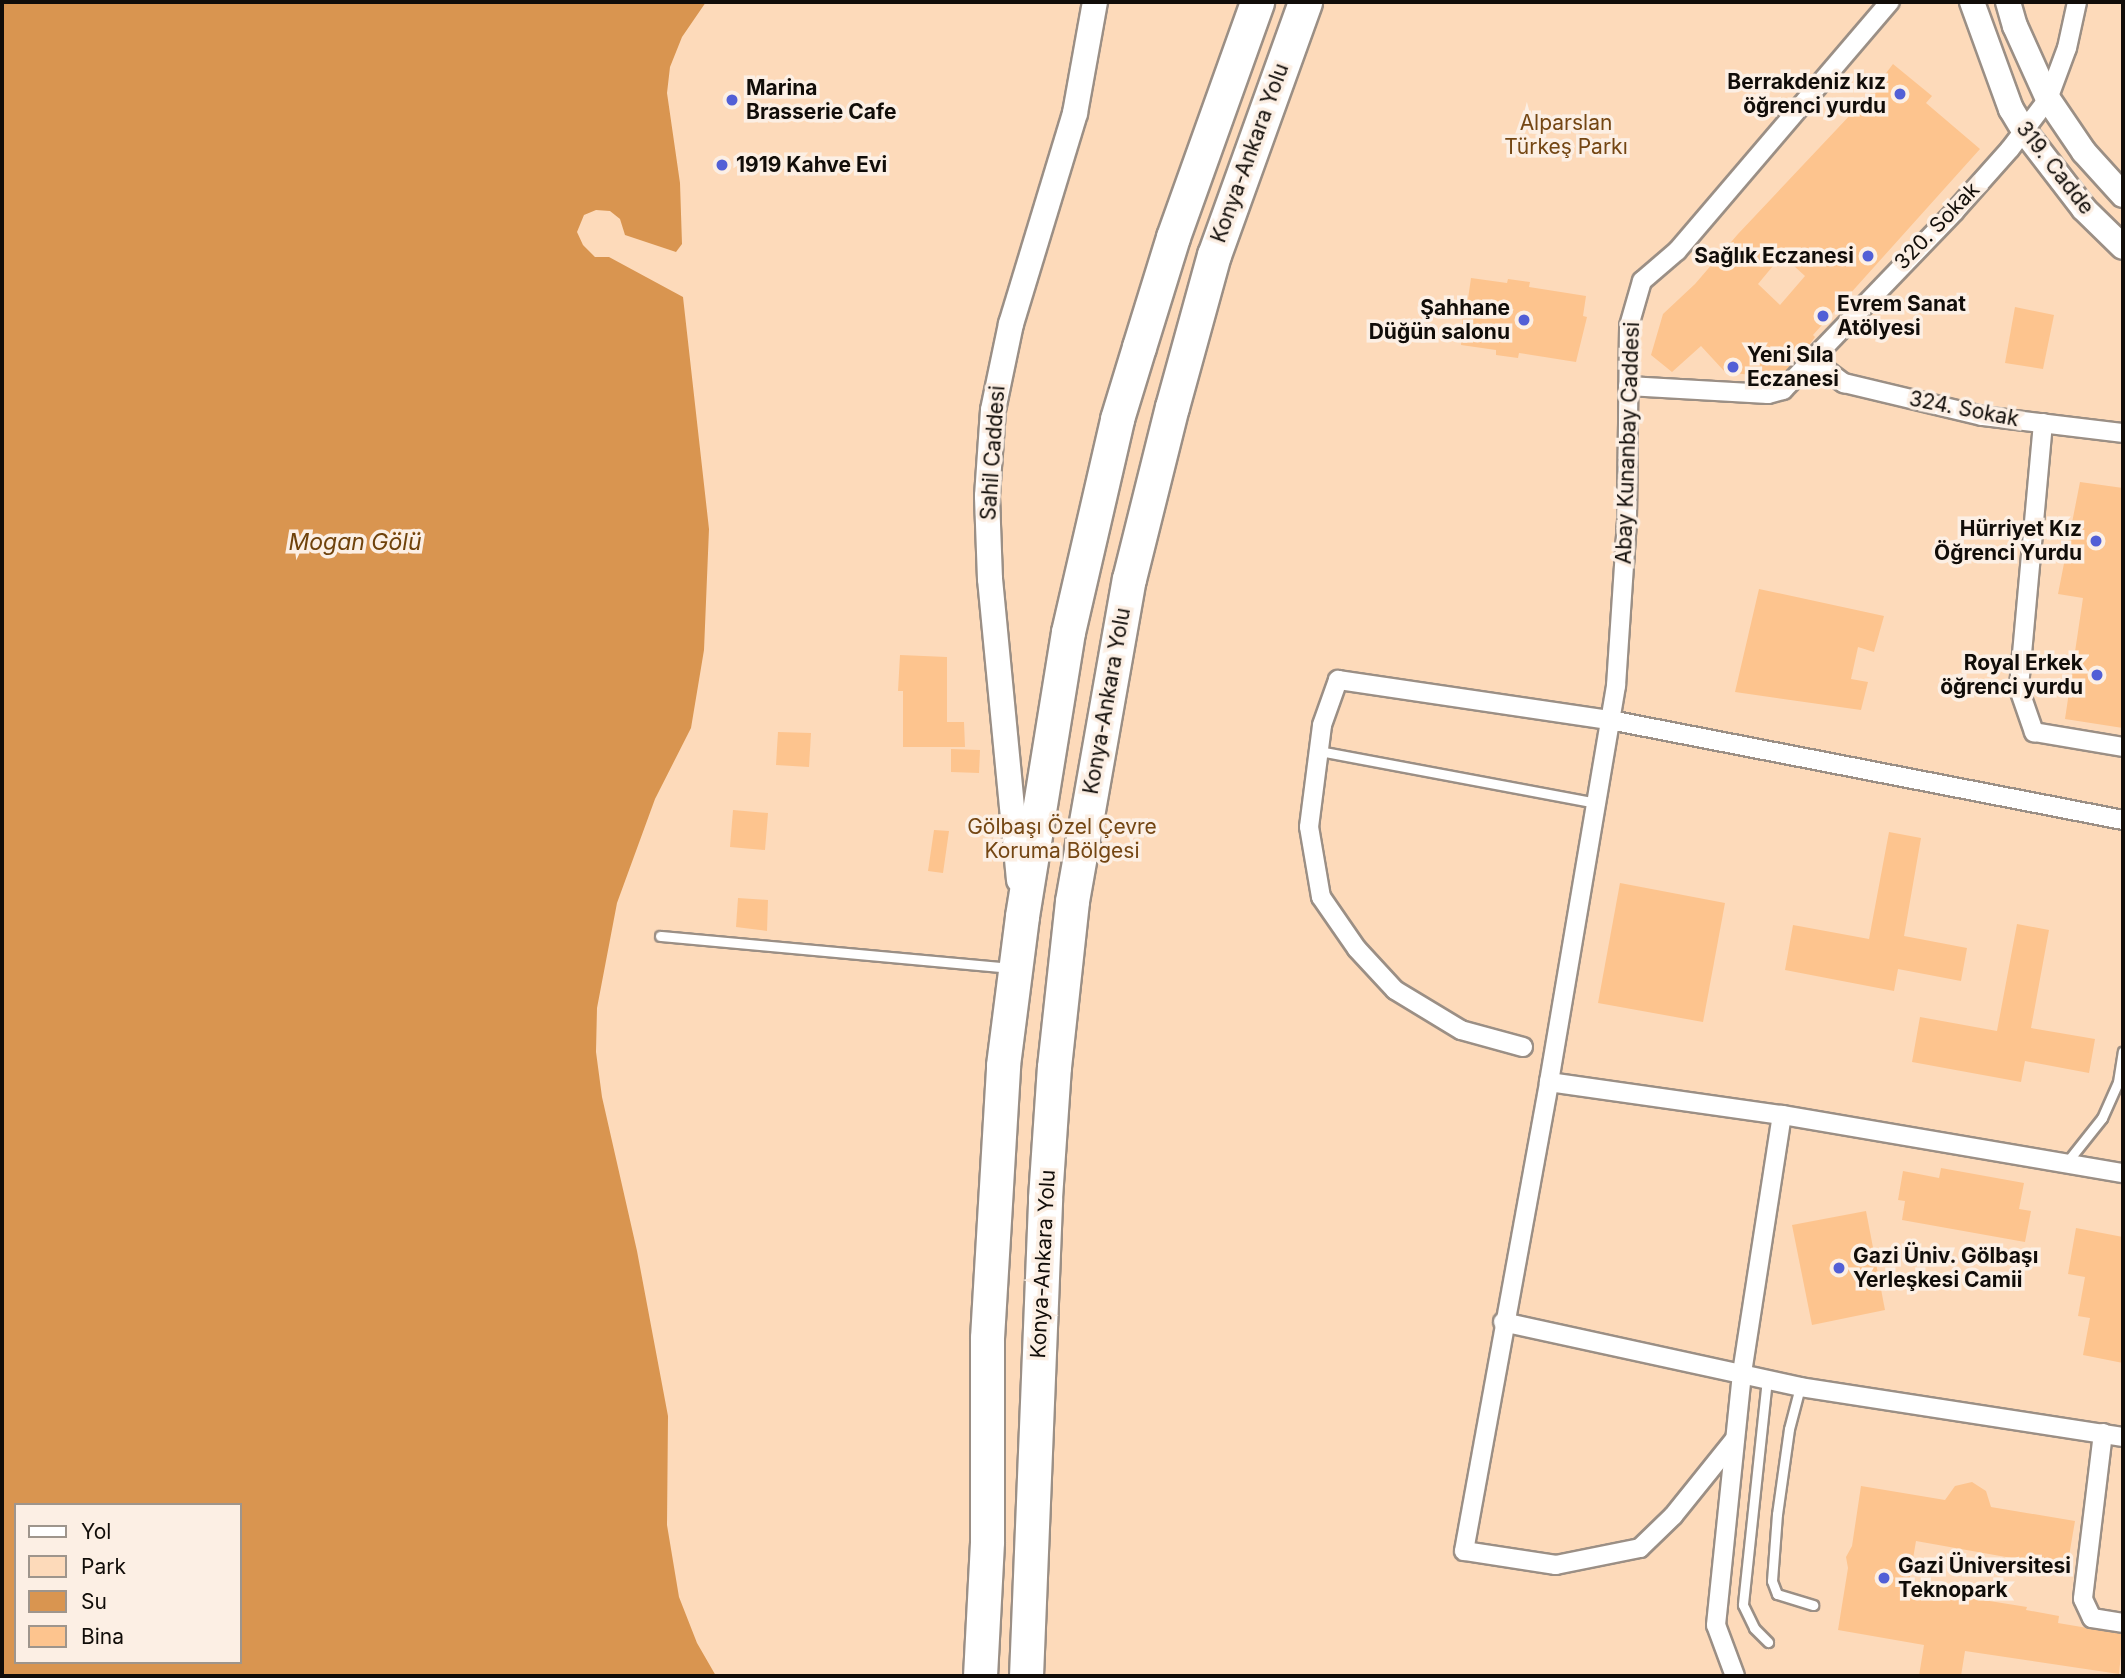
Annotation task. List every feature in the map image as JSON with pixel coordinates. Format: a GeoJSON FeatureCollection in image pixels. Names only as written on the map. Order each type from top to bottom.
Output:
{"type":"FeatureCollection","features":[{"type":"Feature","properties":{"kind":"highway"},"geometry":{"type":"LineString","coordinates":[[980,1676],[987,1541],[987,1338],[996,1157],[1022,916],[1068,632],[1118,419],[1173,237],[1257,2]]}},
{"type":"Feature","properties":{"kind":"highway","name":"Konya-Ankara Yolu"},"geometry":{"type":"LineString","coordinates":[[1026,1676],[1045,1198],[1054,1067],[1072,901],[1129,579],[1172,407],[1214,255],[1305,2]]}},
{"type":"Feature","properties":{"kind":"street","name":"Sahil Caddesi"},"geometry":{"type":"LineString","coordinates":[[1022,916],[990,579],[988,468],[999,372],[1075,113],[1094,2]]}},
{"type":"Feature","properties":{"kind":"street","name":"Abay Kunanbay Caddesi"},"geometry":{"type":"LineString","coordinates":[[1735,1439],[1673,1516],[1640,1548],[1556,1565],[1464,1550],[1503,1322],[1549,1082],[1616,686],[1627,519],[1629,326],[1642,281],[1676,251],[1891,2]]}},
{"type":"Feature","properties":{"kind":"street","name":"319. Cadde"},"geometry":{"type":"LineString","coordinates":[[1972,2],[1994,65],[2024,131],[2084,209],[2123,247]]}},
{"type":"Feature","properties":{"kind":"street","name":"319. Cadde"},"geometry":{"type":"LineString","coordinates":[[2008,2],[2015,26],[2048,100],[2084,152],[2123,195]]}},
{"type":"Feature","properties":{"kind":"street","name":"320. Sokak"},"geometry":{"type":"LineString","coordinates":[[1628,386],[1768,394],[1783,390],[1954,212],[2048,100],[2067,48],[2077,2]]}},
{"type":"Feature","properties":{"kind":"street","name":"324. Sokak"},"geometry":{"type":"LineString","coordinates":[[1813,360],[1844,383],[1982,416],[2123,433]]}},
{"type":"Feature","properties":{"kind":"street"},"geometry":{"type":"LineString","coordinates":[[2043,423],[2019,689],[2034,732],[2123,747]]}},
{"type":"Feature","properties":{"kind":"street"},"geometry":{"type":"LineString","coordinates":[[1523,1047],[1461,1030],[1395,990],[1357,949],[1321,897],[1309,827],[1322,725],[1338,680],[1610,719],[2123,820]]}},
{"type":"Feature","properties":{"kind":"street"},"geometry":{"type":"LineString","coordinates":[[1549,1082],[1782,1115],[2123,1173]]}},
{"type":"Feature","properties":{"kind":"street"},"geometry":{"type":"LineString","coordinates":[[1735,1676],[1716,1625],[1742,1373],[1782,1115]]}},
{"type":"Feature","properties":{"kind":"street"},"geometry":{"type":"LineString","coordinates":[[1503,1322],[1800,1387],[2123,1437]]}},
{"type":"Feature","properties":{"kind":"street"},"geometry":{"type":"LineString","coordinates":[[2103,1433],[2083,1599],[2092,1618],[2123,1623]]}},
{"type":"Feature","properties":{"kind":"lane"},"geometry":{"type":"LineString","coordinates":[[1319,751],[1596,803]]}},
{"type":"Feature","properties":{"kind":"lane"},"geometry":{"type":"LineString","coordinates":[[660,936],[1015,968]]}},
{"type":"Feature","properties":{"kind":"lane"},"geometry":{"type":"LineString","coordinates":[[2066,1163],[2102,1118],[2118,1082],[2123,1051]]}},
{"type":"Feature","properties":{"kind":"lane"},"geometry":{"type":"LineString","coordinates":[[1767,1379],[1742,1605],[1754,1628],[1768,1642]]}},
{"type":"Feature","properties":{"kind":"lane"},"geometry":{"type":"LineString","coordinates":[[1800,1387],[1782,1478],[1772,1581],[1777,1594],[1813,1605]]}},
{"type":"Feature","properties":{"kind":"green space","name":"Gölbaşı Özel Çevre Koruma Bölgesi"},"geometry":{"type":"Polygon","coordinates":[[[2,2],[2123,2],[2123,1676],[2,1676],[2,2]]]}},
{"type":"Feature","properties":{"kind":"water","name":"Mogan Gölü"},"geometry":{"type":"Polygon","coordinates":[[[2,2],[706,2],[682,37],[670,67],[667,93],[680,183],[682,244],[676,252],[625,235],[620,219],[610,211],[596,210],[584,215],[577,232],[583,245],[595,257],[609,257],[683,297],[709,529],[704,650],[691,728],[655,799],[617,903],[597,1008],[596,1052],[602,1097],[637,1251],[668,1416],[667,1525],[679,1597],[697,1643],[716,1676],[2,1676],[2,2]]]}},
{"type":"Feature","properties":{"kind":"building"},"geometry":{"type":"Polygon","coordinates":[[[1893,64],[1932,96],[1926,103],[1980,149],[1813,335],[1815,337],[1805,351],[1778,378],[1725,372],[1701,346],[1672,372],[1651,355],[1663,314],[1695,284],[1738,234],[1870,94],[1893,64]],[[1782,255],[1758,284],[1780,305],[1805,276],[1782,255]]]}},
{"type":"Feature","properties":{"kind":"building","name":"Şahhane Düğün salonu"},"geometry":{"type":"Polygon","coordinates":[[[1471,278],[1507,283],[1508,279],[1530,282],[1529,287],[1586,296],[1583,316],[1587,317],[1576,362],[1519,353],[1518,358],[1496,355],[1496,350],[1461,345],[1464,298],[1468,299],[1471,278]]]}},
{"type":"Feature","properties":{"kind":"building"},"geometry":{"type":"Polygon","coordinates":[[[2015,307],[2054,315],[2043,369],[2005,363],[2015,307]]]}},
{"type":"Feature","properties":{"kind":"building"},"geometry":{"type":"Polygon","coordinates":[[[2080,482],[2123,488],[2123,728],[2065,719],[2083,598],[2058,594],[2080,482]]]}},
{"type":"Feature","properties":{"kind":"building"},"geometry":{"type":"Polygon","coordinates":[[[1759,589],[1884,616],[1874,652],[1858,647],[1851,679],[1868,682],[1861,710],[1735,692],[1759,589]]]}},
{"type":"Feature","properties":{"kind":"building"},"geometry":{"type":"Polygon","coordinates":[[[900,655],[947,657],[947,722],[964,722],[965,747],[903,747],[903,691],[898,691],[900,655]]]}},
{"type":"Feature","properties":{"kind":"building"},"geometry":{"type":"Polygon","coordinates":[[[778,732],[811,733],[809,767],[776,765],[778,732]]]}},
{"type":"Feature","properties":{"kind":"building"},"geometry":{"type":"Polygon","coordinates":[[[951,749],[980,750],[979,773],[951,772],[951,749]]]}},
{"type":"Feature","properties":{"kind":"building"},"geometry":{"type":"Polygon","coordinates":[[[733,810],[768,813],[765,850],[730,847],[733,810]]]}},
{"type":"Feature","properties":{"kind":"building"},"geometry":{"type":"Polygon","coordinates":[[[934,830],[949,831],[943,873],[928,871],[934,830]]]}},
{"type":"Feature","properties":{"kind":"building"},"geometry":{"type":"Polygon","coordinates":[[[1889,832],[1921,838],[1904,936],[1967,948],[1961,981],[1898,969],[1894,991],[1785,970],[1793,925],[1869,939],[1889,832]]]}},
{"type":"Feature","properties":{"kind":"building"},"geometry":{"type":"Polygon","coordinates":[[[1620,883],[1725,903],[1703,1022],[1598,1003],[1620,883]]]}},
{"type":"Feature","properties":{"kind":"building"},"geometry":{"type":"Polygon","coordinates":[[[738,898],[768,900],[767,931],[736,927],[738,898]]]}},
{"type":"Feature","properties":{"kind":"building"},"geometry":{"type":"Polygon","coordinates":[[[2017,924],[2049,930],[2031,1028],[2095,1039],[2089,1073],[2025,1061],[2021,1082],[1912,1062],[1920,1017],[1997,1031],[2017,924]]]}},
{"type":"Feature","properties":{"kind":"building"},"geometry":{"type":"Polygon","coordinates":[[[1941,1168],[2024,1183],[2019,1209],[2031,1211],[2025,1242],[1902,1220],[1905,1201],[1898,1200],[1903,1171],[1939,1178],[1941,1168]]]}},
{"type":"Feature","properties":{"kind":"building","name":"Gazi Üniv. Gölbaşı Yerleşkesi Camii"},"geometry":{"type":"Polygon","coordinates":[[[1866,1211],[1885,1310],[1812,1325],[1792,1225],[1866,1211]]]}},
{"type":"Feature","properties":{"kind":"building"},"geometry":{"type":"Polygon","coordinates":[[[2076,1228],[2123,1237],[2123,1363],[2083,1355],[2090,1318],[2078,1316],[2085,1277],[2068,1274],[2076,1228]]]}},
{"type":"Feature","properties":{"kind":"building","name":"Gazi Üniversitesi Teknopark"},"geometry":{"type":"Polygon","coordinates":[[[1972,1482],[1986,1491],[1991,1507],[2075,1521],[2067,1568],[1916,1541],[1908,1588],[2027,1607],[2026,1610],[2059,1616],[2058,1623],[2123,1634],[2119,1674],[1965,1651],[1961,1676],[1919,1676],[1924,1645],[1838,1630],[1848,1568],[1846,1557],[1852,1546],[1861,1486],[1945,1500],[1955,1486],[1972,1482]]]}},
{"type":"Feature","properties":{"kind":"place","name":"Berrakdeniz kız öğrenci yurdu"},"geometry":{"type":"Point","coordinates":[1900,94]}},
{"type":"Feature","properties":{"kind":"place","name":"Marina Brasserie Cafe"},"geometry":{"type":"Point","coordinates":[732,100]}},
{"type":"Feature","properties":{"kind":"place","name":"1919 Kahve Evi"},"geometry":{"type":"Point","coordinates":[722,165]}},
{"type":"Feature","properties":{"kind":"place","name":"Sağlık Eczanesi"},"geometry":{"type":"Point","coordinates":[1868,256]}},
{"type":"Feature","properties":{"kind":"place","name":"Evrem Sanat Atölyesi"},"geometry":{"type":"Point","coordinates":[1823,316]}},
{"type":"Feature","properties":{"kind":"place","name":"Şahhane Düğün salonu"},"geometry":{"type":"Point","coordinates":[1524,320]}},
{"type":"Feature","properties":{"kind":"place","name":"Yeni Sıla Eczanesi"},"geometry":{"type":"Point","coordinates":[1733,367]}},
{"type":"Feature","properties":{"kind":"place","name":"Hürriyet Kız Öğrenci Yurdu"},"geometry":{"type":"Point","coordinates":[2096,541]}},
{"type":"Feature","properties":{"kind":"place","name":"Royal Erkek öğrenci yurdu"},"geometry":{"type":"Point","coordinates":[2097,675]}},
{"type":"Feature","properties":{"kind":"place","name":"Gazi Üniv. Gölbaşı Yerleşkesi Camii"},"geometry":{"type":"Point","coordinates":[1839,1268]}},
{"type":"Feature","properties":{"kind":"place","name":"Gazi Üniversitesi Teknopark"},"geometry":{"type":"Point","coordinates":[1884,1578]}},
{"type":"Feature","properties":{"kind":"park label","name":"Alparslan Türkeş Parkı"},"geometry":{"type":"Point","coordinates":[1566,135]}}]}
